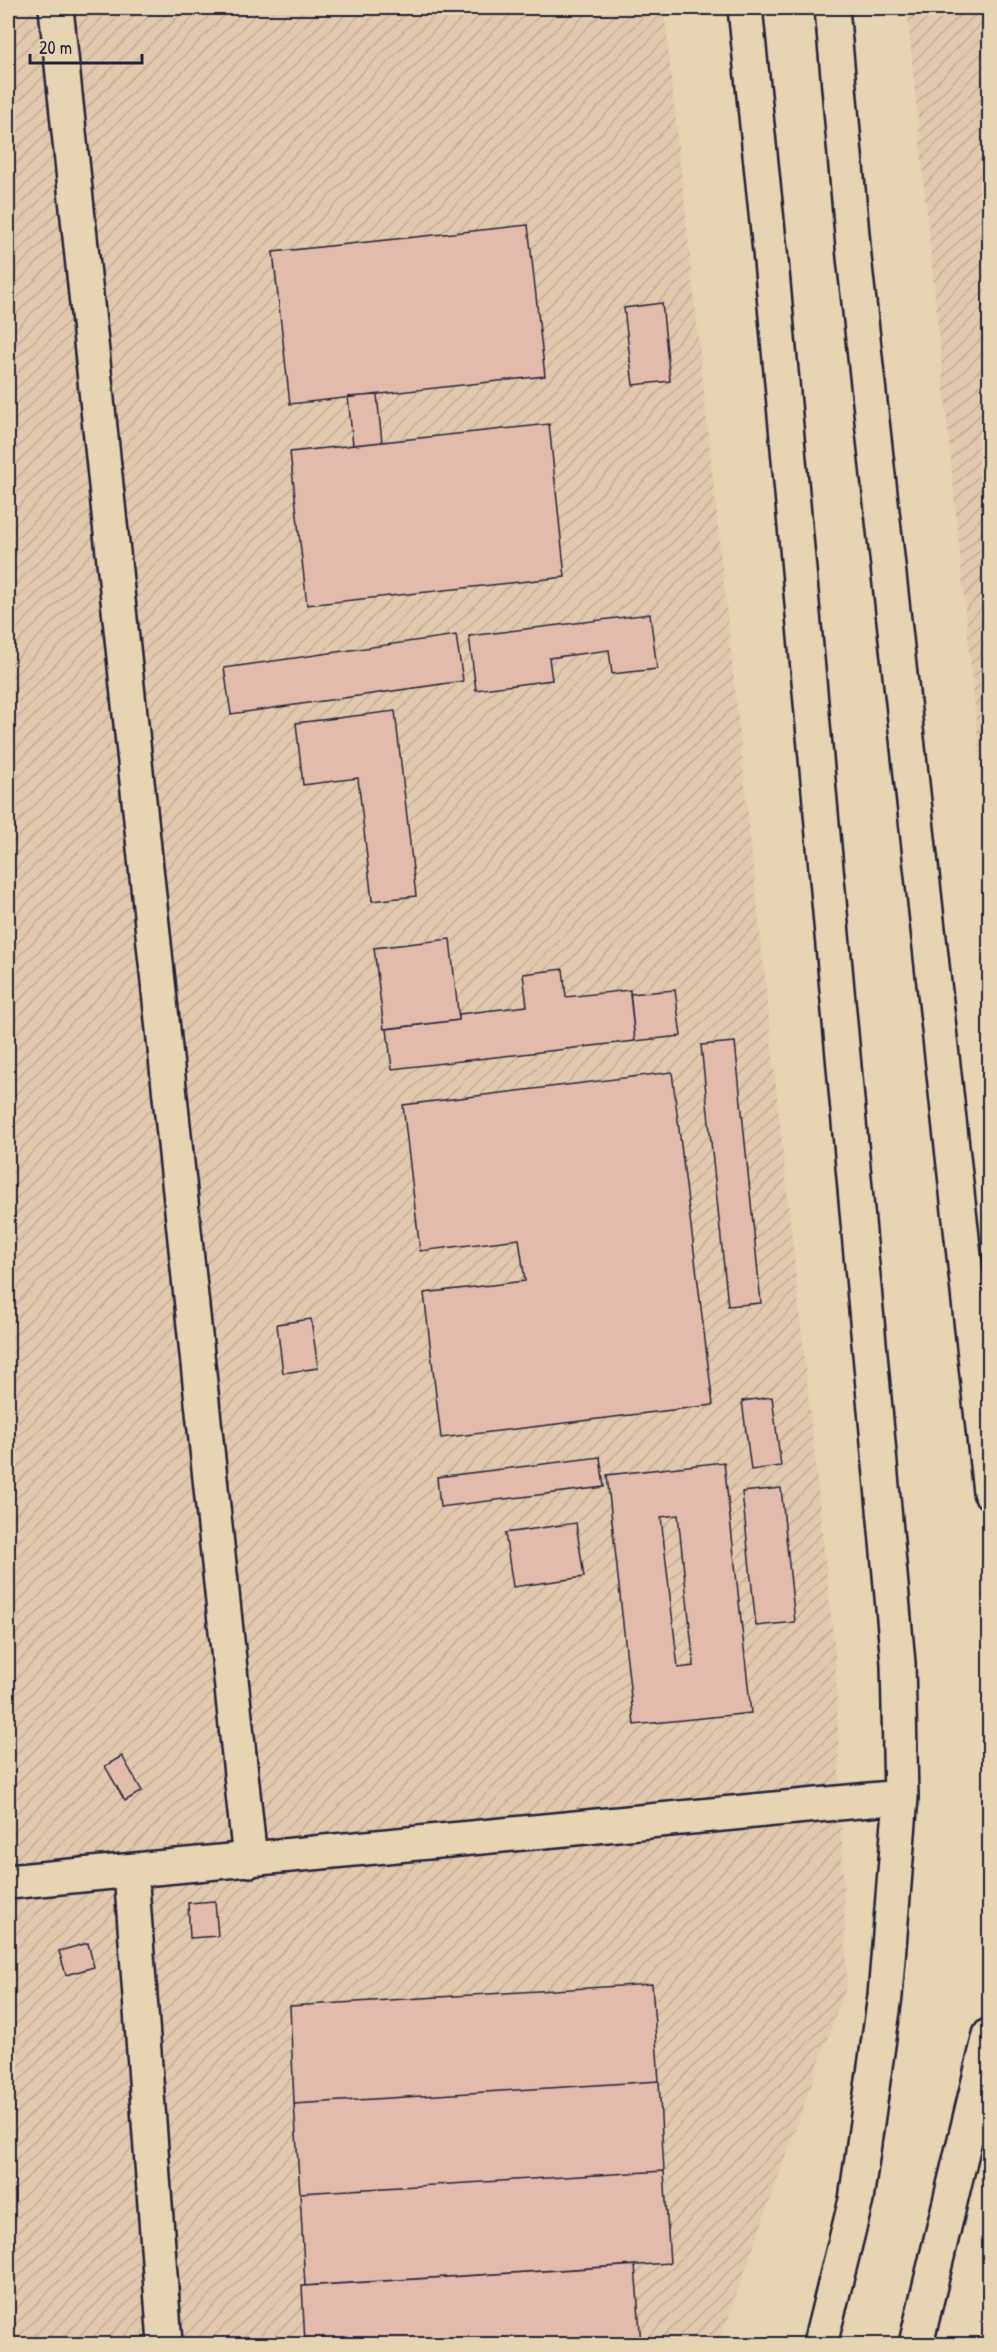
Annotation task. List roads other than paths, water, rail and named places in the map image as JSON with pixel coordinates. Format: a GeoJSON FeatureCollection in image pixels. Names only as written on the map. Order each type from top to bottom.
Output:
{"type":"FeatureCollection","features":[{"type":"Feature","properties":{"kind":"street"},"geometry":{"type":"LineString","coordinates":[[56,8],[250,1860]]}},
{"type":"Feature","properties":{"kind":"street"},"geometry":{"type":"LineString","coordinates":[[746,8],[898,1663],[901,1797],[885,1996],[856,2200],[820,2344]]}},
{"type":"Feature","properties":{"kind":"street"},"geometry":{"type":"LineString","coordinates":[[832,8],[855,269],[985,1401],[990,1492]]}},
{"type":"Feature","properties":{"kind":"street"},"geometry":{"type":"LineString","coordinates":[[8,1882],[901,1797]]}},
{"type":"Feature","properties":{"kind":"street"},"geometry":{"type":"LineString","coordinates":[[131,1871],[165,2344]]}},
{"type":"Feature","properties":{"kind":"street"},"geometry":{"type":"LineString","coordinates":[[916,2344],[990,2035]]}}]}
